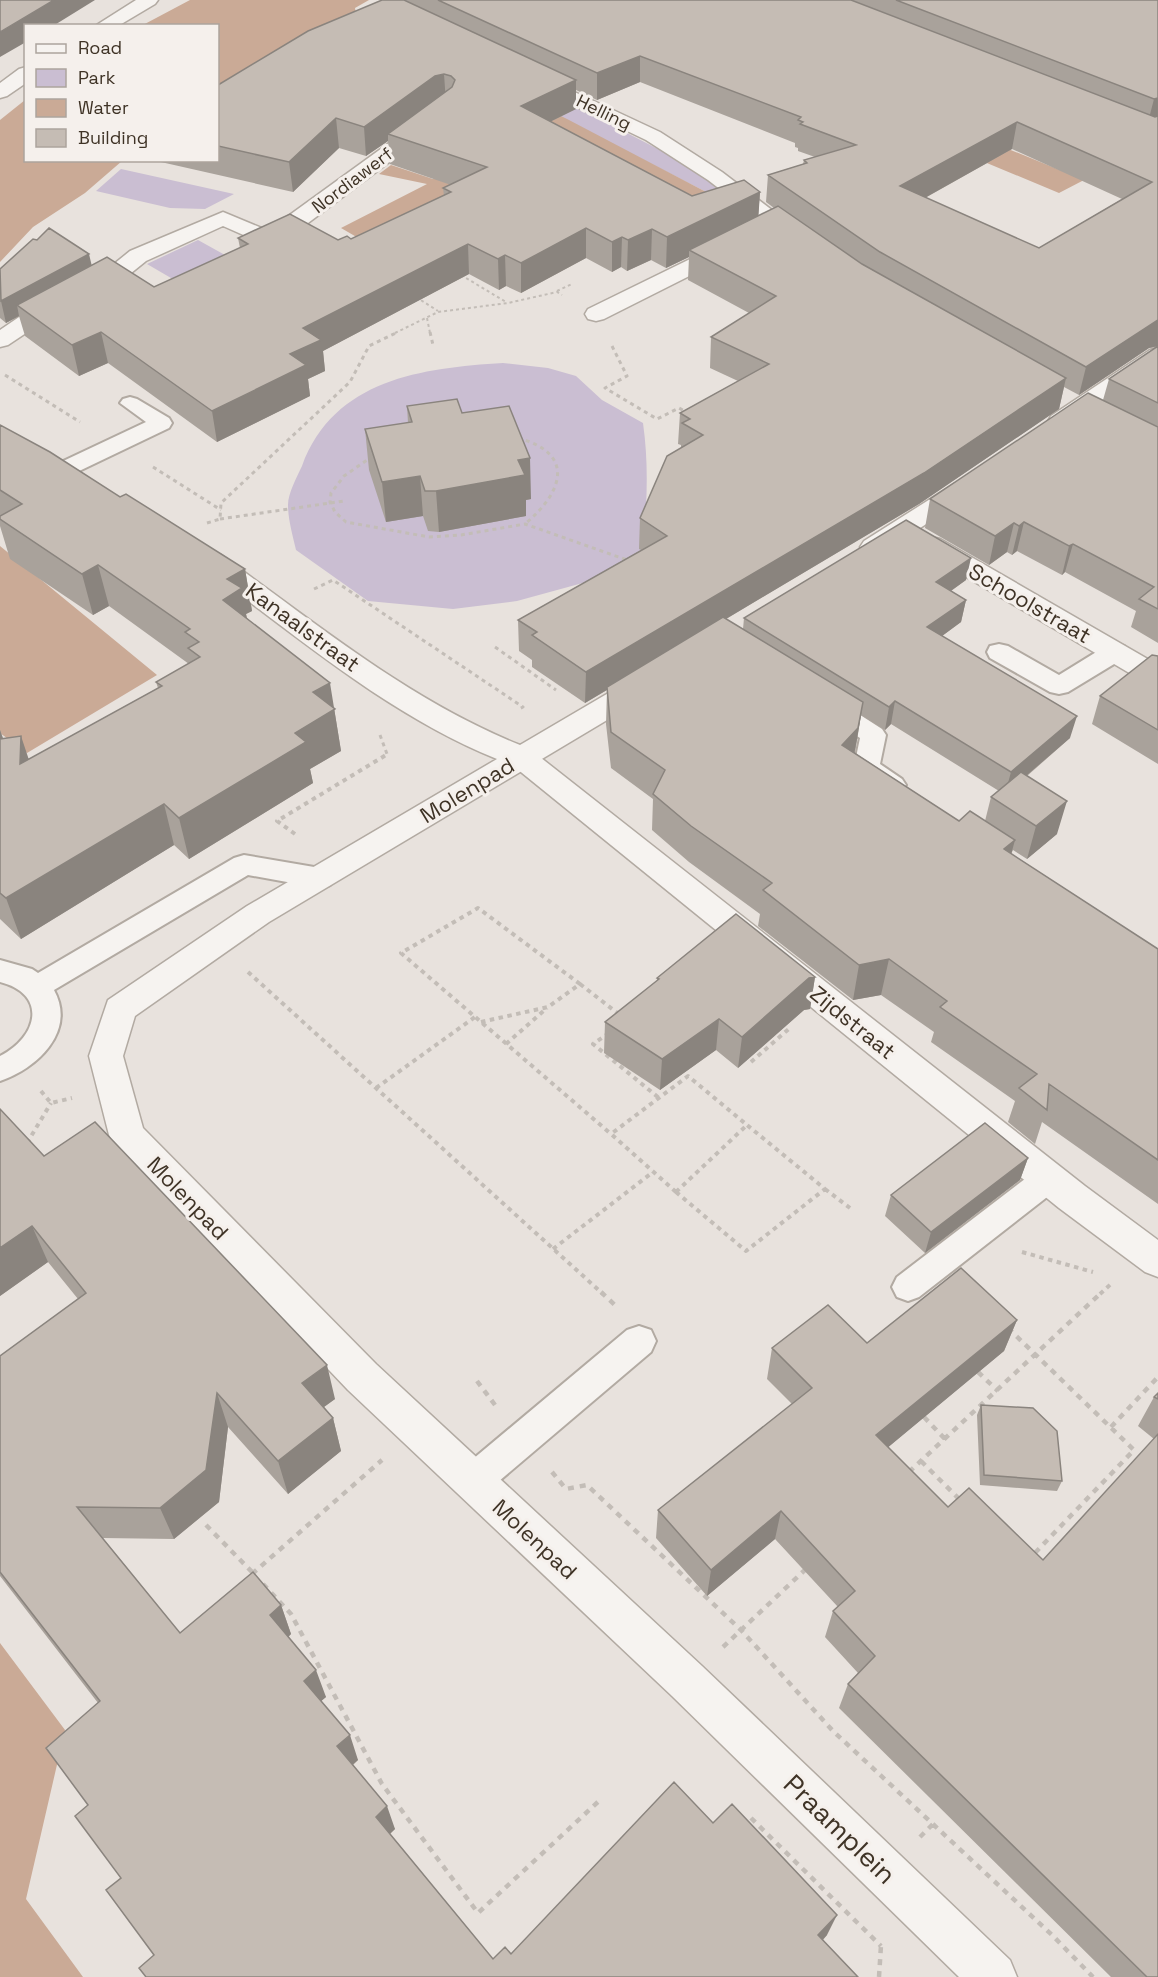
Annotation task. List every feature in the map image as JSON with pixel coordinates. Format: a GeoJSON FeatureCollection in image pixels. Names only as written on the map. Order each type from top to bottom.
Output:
{"type":"FeatureCollection","features":[{"type":"Feature","properties":{"kind":"street"},"geometry":{"type":"LineString","coordinates":[[108,24],[150,0]]}},
{"type":"Feature","properties":{"kind":"street","name":"Helling"},"geometry":{"type":"LineString","coordinates":[[514,69],[653,136],[715,176],[762,231],[813,249]]}},
{"type":"Feature","properties":{"kind":"street"},"geometry":{"type":"LineString","coordinates":[[0,92],[24,75]]}},
{"type":"Feature","properties":{"kind":"street","name":"Nordiawerf"},"geometry":{"type":"LineString","coordinates":[[0,340],[30,320],[112,277],[138,256],[223,218],[264,237],[288,227],[445,111]]}},
{"type":"Feature","properties":{"kind":"street"},"geometry":{"type":"LineString","coordinates":[[596,314],[762,231]]}},
{"type":"Feature","properties":{"kind":"street"},"geometry":{"type":"LineString","coordinates":[[1044,432],[1089,413],[1158,355]]}},
{"type":"Feature","properties":{"kind":"street"},"geometry":{"type":"LineString","coordinates":[[1055,394],[1089,413]]}},
{"type":"Feature","properties":{"kind":"street"},"geometry":{"type":"LineString","coordinates":[[57,462],[94,485]]}},
{"type":"Feature","properties":{"kind":"street"},"geometry":{"type":"LineString","coordinates":[[848,562],[903,529],[987,472]]}},
{"type":"Feature","properties":{"kind":"street","name":"Schoolstraat"},"geometry":{"type":"LineString","coordinates":[[903,529],[1158,677]]}},
{"type":"Feature","properties":{"kind":"street","name":"Kanaalstraat"},"geometry":{"type":"LineString","coordinates":[[173,535],[407,702],[471,737],[521,757]]}},
{"type":"Feature","properties":{"kind":"street","name":"Molenpad"},"geometry":{"type":"LineString","coordinates":[[662,675],[258,914],[120,1009],[106,1056],[127,1135],[362,1377],[687,1681]]}},
{"type":"Feature","properties":{"kind":"street","name":"Zijdstraat"},"geometry":{"type":"LineString","coordinates":[[521,757],[1049,1178],[1158,1261]]}},
{"type":"Feature","properties":{"kind":"street","name":"Praamplein"},"geometry":{"type":"LineString","coordinates":[[687,1681],[993,1977]]}},
{"type":"Feature","properties":{"kind":"lane"},"geometry":{"type":"LineString","coordinates":[[57,462],[160,423],[130,404]]}},
{"type":"Feature","properties":{"kind":"lane"},"geometry":{"type":"LineString","coordinates":[[999,652],[1059,686],[1115,652]]}},
{"type":"Feature","properties":{"kind":"lane"},"geometry":{"type":"LineString","coordinates":[[806,693],[873,735],[867,767],[913,799]]}},
{"type":"Feature","properties":{"kind":"lane"},"geometry":{"type":"LineString","coordinates":[[38,986],[244,866],[320,878]]}},
{"type":"Feature","properties":{"kind":"lane"},"geometry":{"type":"LineString","coordinates":[[0,970],[23,976],[38,986],[47,1002],[48,1019],[41,1037],[25,1054],[8,1064]]}},
{"type":"Feature","properties":{"kind":"lane"},"geometry":{"type":"LineString","coordinates":[[908,1287],[1049,1178]]}},
{"type":"Feature","properties":{"kind":"lane"},"geometry":{"type":"LineString","coordinates":[[473,1481],[522,1438],[632,1327]]}},
{"type":"Feature","properties":{"kind":"path"},"geometry":{"type":"LineString","coordinates":[[458,273],[508,303]]}},
{"type":"Feature","properties":{"kind":"path"},"geometry":{"type":"LineString","coordinates":[[220,519],[221,503],[350,382],[369,346],[438,312],[508,303],[557,292],[596,314]]}},
{"type":"Feature","properties":{"kind":"path"},"geometry":{"type":"LineString","coordinates":[[411,294],[438,312]]}},
{"type":"Feature","properties":{"kind":"path"},"geometry":{"type":"LineString","coordinates":[[427,318],[433,345]]}},
{"type":"Feature","properties":{"kind":"path"},"geometry":{"type":"LineString","coordinates":[[627,376],[605,388],[657,419],[679,408],[690,414]]}},
{"type":"Feature","properties":{"kind":"path"},"geometry":{"type":"LineString","coordinates":[[381,451],[339,479],[332,488],[331,502],[336,515],[346,522],[429,537],[461,535],[525,524],[540,512],[556,492],[558,473],[551,456],[540,446],[516,437]]}},
{"type":"Feature","properties":{"kind":"path"},"geometry":{"type":"LineString","coordinates":[[173,535],[220,519],[344,501]]}},
{"type":"Feature","properties":{"kind":"path"},"geometry":{"type":"LineString","coordinates":[[525,524],[627,560],[637,566]]}},
{"type":"Feature","properties":{"kind":"path"},"geometry":{"type":"LineString","coordinates":[[277,608],[333,580],[523,707],[471,737]]}},
{"type":"Feature","properties":{"kind":"path"},"geometry":{"type":"LineString","coordinates":[[495,647],[558,691]]}},
{"type":"Feature","properties":{"kind":"path"},"geometry":{"type":"LineString","coordinates":[[627,1021],[478,908],[401,953],[746,1251],[825,1189]]}},
{"type":"Feature","properties":{"kind":"path"},"geometry":{"type":"LineString","coordinates":[[216,943],[554,1250],[632,1327]]}},
{"type":"Feature","properties":{"kind":"path"},"geometry":{"type":"LineString","coordinates":[[506,1044],[548,1007],[580,984]]}},
{"type":"Feature","properties":{"kind":"path"},"geometry":{"type":"LineString","coordinates":[[481,1022],[548,1007]]}},
{"type":"Feature","properties":{"kind":"path"},"geometry":{"type":"LineString","coordinates":[[375,1088],[475,1017]]}},
{"type":"Feature","properties":{"kind":"path"},"geometry":{"type":"LineString","coordinates":[[751,1062],[795,1024]]}},
{"type":"Feature","properties":{"kind":"path"},"geometry":{"type":"LineString","coordinates":[[619,1027],[593,1044],[660,1098]]}},
{"type":"Feature","properties":{"kind":"path"},"geometry":{"type":"LineString","coordinates":[[8,1064],[51,1103]]}},
{"type":"Feature","properties":{"kind":"path"},"geometry":{"type":"LineString","coordinates":[[611,1134],[688,1076],[850,1208]]}},
{"type":"Feature","properties":{"kind":"path"},"geometry":{"type":"LineString","coordinates":[[27,1144],[51,1103],[115,1091]]}},
{"type":"Feature","properties":{"kind":"path"},"geometry":{"type":"LineString","coordinates":[[676,1192],[748,1124]]}},
{"type":"Feature","properties":{"kind":"path"},"geometry":{"type":"LineString","coordinates":[[554,1250],[653,1172]]}},
{"type":"Feature","properties":{"kind":"path"},"geometry":{"type":"LineString","coordinates":[[1016,1250],[1095,1272]]}},
{"type":"Feature","properties":{"kind":"path"},"geometry":{"type":"LineString","coordinates":[[906,1475],[1117,1278],[1106,1275]]}},
{"type":"Feature","properties":{"kind":"path"},"geometry":{"type":"LineString","coordinates":[[1003,1323],[1134,1450],[1023,1565]]}},
{"type":"Feature","properties":{"kind":"path"},"geometry":{"type":"LineString","coordinates":[[978,1372],[998,1391]]}},
{"type":"Feature","properties":{"kind":"path"},"geometry":{"type":"LineString","coordinates":[[1111,1427],[1158,1377]]}},
{"type":"Feature","properties":{"kind":"path"},"geometry":{"type":"LineString","coordinates":[[477,1381],[566,1489],[587,1485],[741,1630],[833,1731],[1052,1935],[1093,1977]]}},
{"type":"Feature","properties":{"kind":"path"},"geometry":{"type":"LineString","coordinates":[[924,1417],[945,1439]]}},
{"type":"Feature","properties":{"kind":"path"},"geometry":{"type":"LineString","coordinates":[[244,1581],[418,1429]]}},
{"type":"Feature","properties":{"kind":"path"},"geometry":{"type":"LineString","coordinates":[[921,1461],[968,1509]]}},
{"type":"Feature","properties":{"kind":"path"},"geometry":{"type":"LineString","coordinates":[[206,1525],[291,1614],[382,1784],[478,1913],[600,1800]]}},
{"type":"Feature","properties":{"kind":"path"},"geometry":{"type":"LineString","coordinates":[[687,1681],[813,1562]]}},
{"type":"Feature","properties":{"kind":"green space"},"geometry":{"type":"Polygon","coordinates":[[[437,35],[689,165],[727,192],[747,213],[404,37],[437,35]]]}},
{"type":"Feature","properties":{"kind":"green space"},"geometry":{"type":"Polygon","coordinates":[[[121,169],[234,194],[205,209],[170,208],[96,191],[121,169]]]}},
{"type":"Feature","properties":{"kind":"green space"},"geometry":{"type":"Polygon","coordinates":[[[198,240],[234,260],[183,285],[147,264],[198,240]]]}},
{"type":"Feature","properties":{"kind":"green space"},"geometry":{"type":"Polygon","coordinates":[[[503,363],[548,368],[576,376],[602,400],[643,423],[647,477],[641,567],[517,601],[453,609],[368,601],[296,550],[289,516],[289,495],[317,437],[336,414],[358,396],[412,375],[472,365],[503,363]]]}},
{"type":"Feature","properties":{"kind":"water"},"geometry":{"type":"Polygon","coordinates":[[[190,0],[369,0],[355,8],[356,14],[569,120],[748,214],[360,239],[341,228],[427,184],[379,174],[391,165],[433,179],[465,157],[219,91],[219,24],[145,24],[190,0]]]}},
{"type":"Feature","properties":{"kind":"water"},"geometry":{"type":"Polygon","coordinates":[[[596,0],[645,0],[1084,180],[1059,193],[596,0]]]}},
{"type":"Feature","properties":{"kind":"water"},"geometry":{"type":"Polygon","coordinates":[[[24,101],[24,162],[121,162],[85,193],[33,227],[0,262],[0,120],[24,101]]]}},
{"type":"Feature","properties":{"kind":"water"},"geometry":{"type":"Polygon","coordinates":[[[0,546],[157,675],[27,753],[0,733],[0,546]]]}},
{"type":"Feature","properties":{"kind":"water"},"geometry":{"type":"Polygon","coordinates":[[[0,1643],[65,1730],[26,1899],[83,1977],[0,1977],[0,1643]]]}},
{"type":"Feature","properties":{"kind":"building"},"geometry":{"type":"Polygon","coordinates":[[[0,0],[54,0],[0,32],[0,0]]]}},
{"type":"Feature","properties":{"kind":"building"},"geometry":{"type":"Polygon","coordinates":[[[382,0],[404,0],[576,80],[521,106],[692,196],[744,180],[760,192],[667,237],[652,229],[628,240],[622,237],[612,242],[586,228],[521,263],[505,255],[498,259],[468,244],[303,328],[321,340],[290,354],[306,365],[212,411],[101,332],[72,345],[17,305],[107,257],[154,287],[248,244],[238,238],[290,214],[338,240],[347,236],[351,239],[451,192],[443,188],[487,167],[388,134],[452,87],[455,80],[444,74],[435,76],[364,127],[336,118],[289,162],[219,146],[219,84],[308,31],[382,0]]]}},
{"type":"Feature","properties":{"kind":"building"},"geometry":{"type":"Polygon","coordinates":[[[438,0],[851,0],[1155,117],[1158,116],[1158,320],[1086,367],[880,252],[768,175],[807,163],[804,160],[856,145],[800,124],[803,122],[798,120],[801,117],[640,56],[597,73],[438,0]],[[1017,122],[900,186],[1039,248],[1152,182],[1017,122]]]}},
{"type":"Feature","properties":{"kind":"building"},"geometry":{"type":"Polygon","coordinates":[[[896,0],[1158,0],[1158,98],[1154,99],[896,0]]]}},
{"type":"Feature","properties":{"kind":"building"},"geometry":{"type":"Polygon","coordinates":[[[778,206],[862,264],[1066,378],[924,473],[586,672],[532,635],[537,632],[518,620],[667,536],[640,518],[667,456],[703,435],[682,423],[690,419],[680,413],[769,364],[711,337],[776,296],[689,250],[778,206]]]}},
{"type":"Feature","properties":{"kind":"building"},"geometry":{"type":"Polygon","coordinates":[[[49,228],[89,254],[1,301],[0,269],[33,239],[37,240],[49,228]]]}},
{"type":"Feature","properties":{"kind":"building"},"geometry":{"type":"Polygon","coordinates":[[[1158,346],[1158,403],[1109,379],[1158,346]]]}},
{"type":"Feature","properties":{"kind":"building"},"geometry":{"type":"Polygon","coordinates":[[[1088,393],[1158,427],[1158,609],[1139,599],[1154,587],[1073,544],[1069,546],[1024,522],[1019,526],[1014,523],[995,536],[930,499],[1088,393]]]}},
{"type":"Feature","properties":{"kind":"building"},"geometry":{"type":"Polygon","coordinates":[[[457,399],[462,413],[509,406],[530,458],[518,460],[525,475],[436,491],[425,491],[420,476],[382,482],[365,429],[412,422],[407,406],[457,399]]]}},
{"type":"Feature","properties":{"kind":"building"},"geometry":{"type":"Polygon","coordinates":[[[0,425],[50,452],[120,497],[126,494],[245,569],[227,579],[242,588],[223,600],[330,683],[313,692],[335,709],[295,733],[306,742],[179,818],[164,804],[6,898],[0,893],[0,739],[21,736],[20,764],[162,686],[156,682],[200,657],[188,648],[199,642],[185,632],[190,629],[98,565],[82,574],[0,519],[0,516],[22,504],[0,490],[0,425]]]}},
{"type":"Feature","properties":{"kind":"building"},"geometry":{"type":"Polygon","coordinates":[[[906,520],[971,558],[936,582],[966,600],[927,627],[1077,716],[1011,772],[895,701],[889,707],[744,618],[906,520]]]}},
{"type":"Feature","properties":{"kind":"building"},"geometry":{"type":"Polygon","coordinates":[[[723,617],[863,702],[858,728],[842,745],[959,821],[970,811],[1015,840],[1004,849],[1158,949],[1158,1160],[1049,1084],[1047,1110],[1019,1088],[1037,1074],[940,1007],[947,1001],[889,959],[859,965],[763,890],[772,883],[691,826],[653,794],[665,770],[611,732],[607,687],[723,617]]]}},
{"type":"Feature","properties":{"kind":"building"},"geometry":{"type":"Polygon","coordinates":[[[1152,655],[1158,656],[1158,730],[1100,696],[1152,655]]]}},
{"type":"Feature","properties":{"kind":"building"},"geometry":{"type":"Polygon","coordinates":[[[1021,772],[1067,801],[1036,826],[991,797],[1021,772]]]}},
{"type":"Feature","properties":{"kind":"building"},"geometry":{"type":"Polygon","coordinates":[[[736,914],[815,977],[809,978],[742,1037],[719,1019],[662,1059],[605,1022],[659,979],[657,978],[736,914]]]}},
{"type":"Feature","properties":{"kind":"building"},"geometry":{"type":"Polygon","coordinates":[[[0,1109],[44,1156],[95,1122],[327,1365],[302,1383],[333,1418],[278,1461],[217,1393],[206,1470],[160,1508],[77,1507],[180,1633],[253,1572],[281,1605],[270,1615],[316,1670],[304,1681],[350,1735],[337,1746],[387,1806],[376,1817],[493,1959],[505,1947],[511,1954],[674,1782],[713,1823],[732,1804],[837,1915],[818,1935],[858,1977],[146,1977],[139,1968],[154,1955],[106,1890],[121,1878],[75,1816],[88,1805],[46,1748],[100,1701],[0,1572],[0,1356],[86,1293],[32,1226],[0,1248],[0,1109]]]}},
{"type":"Feature","properties":{"kind":"building"},"geometry":{"type":"Polygon","coordinates":[[[985,1123],[1028,1158],[931,1232],[891,1195],[985,1123]]]}},
{"type":"Feature","properties":{"kind":"building"},"geometry":{"type":"Polygon","coordinates":[[[961,1268],[1017,1320],[876,1435],[948,1507],[969,1488],[1043,1560],[1158,1434],[1158,1977],[1147,1977],[848,1684],[875,1656],[833,1611],[855,1591],[781,1511],[711,1570],[658,1510],[812,1388],[772,1348],[828,1305],[867,1343],[961,1268]]]}},
{"type":"Feature","properties":{"kind":"building"},"geometry":{"type":"Polygon","coordinates":[[[981,1405],[1033,1408],[1057,1431],[1062,1481],[984,1475],[981,1405]]]}}]}
